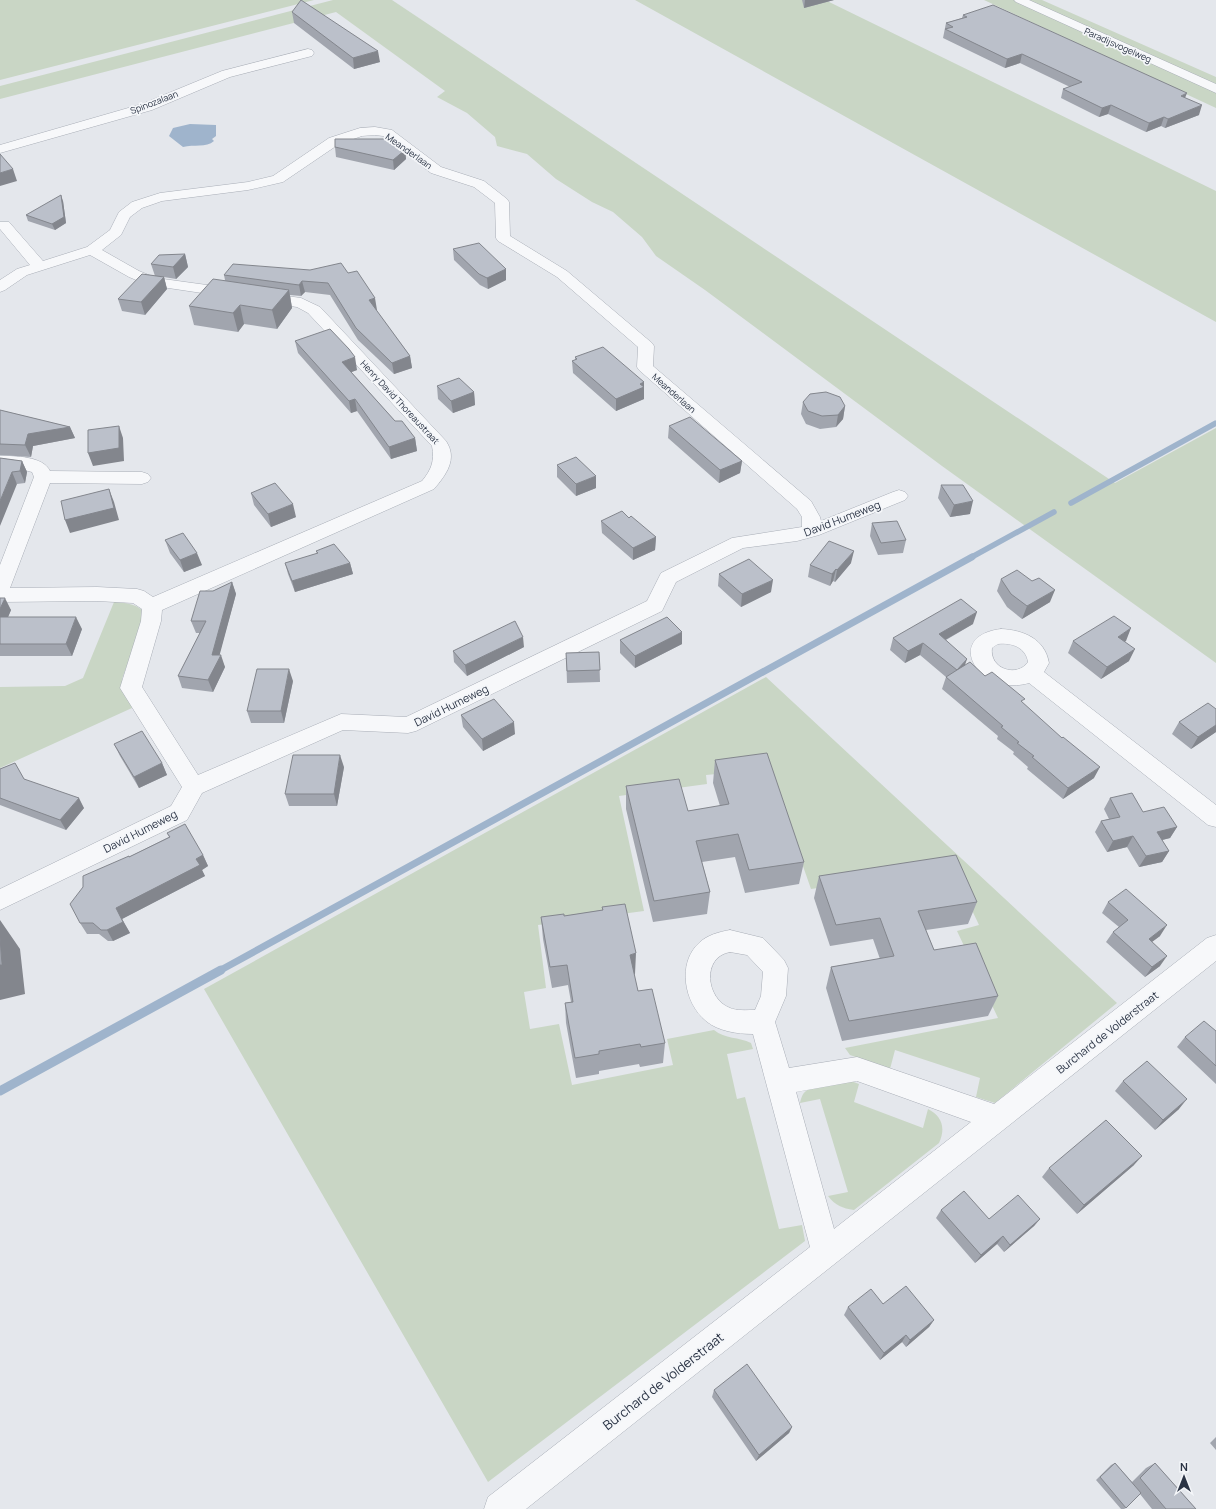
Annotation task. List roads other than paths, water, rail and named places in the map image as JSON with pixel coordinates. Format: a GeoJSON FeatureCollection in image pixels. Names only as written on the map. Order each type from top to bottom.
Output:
{"type":"FeatureCollection","features":[{"type":"Feature","properties":{"kind":"street","name":"Paradijsvogelweg"},"geometry":{"type":"LineString","coordinates":[[1020,0],[1216,89]]}},
{"type":"Feature","properties":{"kind":"street","name":"Spinozalaan"},"geometry":{"type":"LineString","coordinates":[[0,149],[147,107],[226,74],[308,52]]}},
{"type":"Feature","properties":{"kind":"street","name":"Meanderlaan"},"geometry":{"type":"LineString","coordinates":[[0,287],[22,272],[92,250],[116,232],[124,215],[137,204],[160,197],[248,186],[278,179],[334,141],[360,132],[375,130],[387,134],[436,170],[479,184],[502,202],[503,238],[562,274],[646,346],[645,367],[804,505],[811,517],[812,531]]}},
{"type":"Feature","properties":{"kind":"street"},"geometry":{"type":"LineString","coordinates":[[4,225],[39,266]]}},
{"type":"Feature","properties":{"kind":"street","name":"Henry David Thoreaustraat"},"geometry":{"type":"LineString","coordinates":[[92,250],[134,274],[153,282],[301,303],[314,310],[440,445],[444,456],[440,471],[428,485],[152,606]]}},
{"type":"Feature","properties":{"kind":"street"},"geometry":{"type":"LineString","coordinates":[[0,462],[31,464],[40,469],[43,476],[40,488],[0,589]]}},
{"type":"Feature","properties":{"kind":"street"},"geometry":{"type":"LineString","coordinates":[[43,476],[142,478]]}},
{"type":"Feature","properties":{"kind":"street","name":"David Humeweg"},"geometry":{"type":"LineString","coordinates":[[0,900],[179,813],[194,787],[342,722],[408,725],[656,606],[668,578],[739,542],[812,531],[899,496]]}},
{"type":"Feature","properties":{"kind":"street"},"geometry":{"type":"LineString","coordinates":[[0,595],[97,594],[137,596],[152,606],[151,621],[131,688],[194,787]]}},
{"type":"Feature","properties":{"kind":"street"},"geometry":{"type":"LineString","coordinates":[[1032,674],[1216,818]]}},
{"type":"Feature","properties":{"kind":"street","name":"Burchard de Volderstraat"},"geometry":{"type":"LineString","coordinates":[[500,1509],[1216,946]]}},
{"type":"Feature","properties":{"kind":"street"},"geometry":{"type":"LineString","coordinates":[[762,1022],[780,1082],[826,1252]]}},
{"type":"Feature","properties":{"kind":"street"},"geometry":{"type":"LineString","coordinates":[[780,1082],[857,1069],[997,1118]]}},
{"type":"Feature","properties":{"kind":"water"},"geometry":{"type":"Polygon","coordinates":[[[190,124],[216,125],[216,136],[212,139],[214,141],[204,145],[183,147],[169,136],[173,128],[190,124]]]}},
{"type":"Feature","properties":{"kind":"waterway"},"geometry":{"type":"LineString","coordinates":[[1071,503],[1216,423]]}},
{"type":"Feature","properties":{"kind":"waterway"},"geometry":{"type":"LineString","coordinates":[[970,558],[1054,512]]}},
{"type":"Feature","properties":{"kind":"waterway"},"geometry":{"type":"LineString","coordinates":[[219,971],[972,557]]}},
{"type":"Feature","properties":{"kind":"waterway"},"geometry":{"type":"LineString","coordinates":[[0,1091],[221,970]]}}]}
